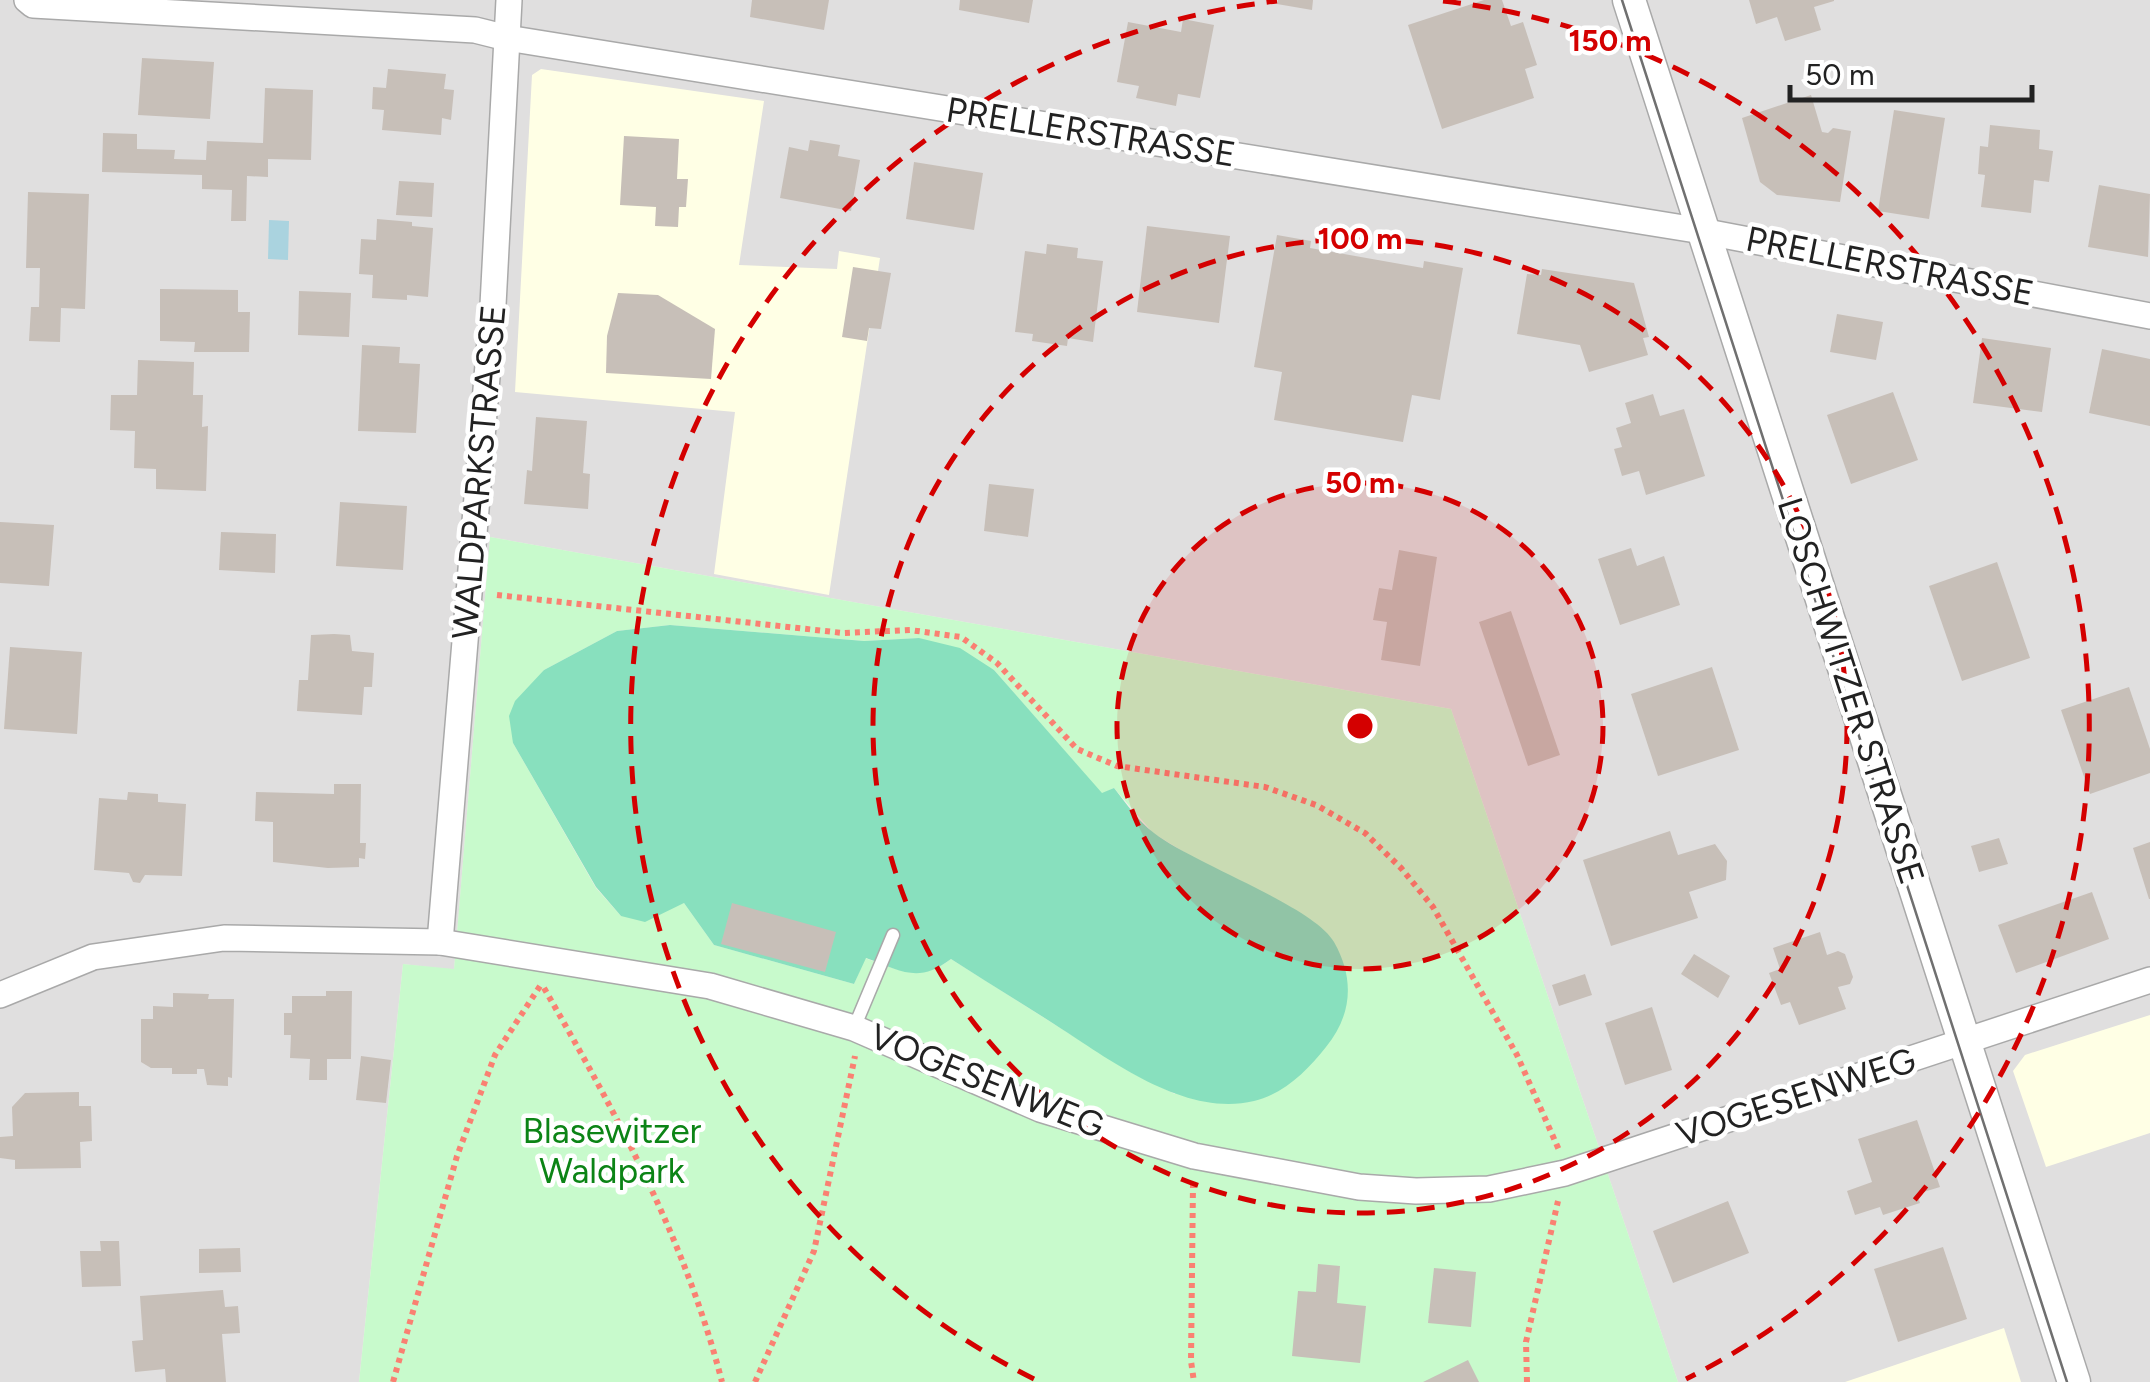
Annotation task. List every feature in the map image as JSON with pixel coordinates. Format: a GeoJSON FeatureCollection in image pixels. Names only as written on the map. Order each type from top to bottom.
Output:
{"type":"FeatureCollection","features":[{"type":"Feature","properties":{"kind":"street","name":"WALDPARKSTRASSE"},"geometry":{"type":"LineString","coordinates":[[440,942],[493,306],[509,0]]}},
{"type":"Feature","properties":{"kind":"street","name":"LOSCHWITZER STRASSE"},"geometry":{"type":"LineString","coordinates":[[1629,0],[2074,1382]]}},
{"type":"Feature","properties":{"kind":"street","name":"PRELLERSTRASSE"},"geometry":{"type":"LineString","coordinates":[[30,2],[475,30],[1704,231],[2150,316]]}},
{"type":"Feature","properties":{"kind":"street","name":"VOGESENWEG"},"geometry":{"type":"LineString","coordinates":[[0,995],[93,957],[224,938],[440,942],[544,972],[710,986],[857,1029],[1040,1109],[1194,1156],[1301,1178],[1416,1191],[1489,1189],[1565,1173],[2150,980]]}},
{"type":"Feature","properties":{"kind":"lane"},"geometry":{"type":"LineString","coordinates":[[857,1029],[893,935]]}},
{"type":"Feature","properties":{"kind":"path"},"geometry":{"type":"LineString","coordinates":[[471,592],[843,633],[910,630],[961,637],[997,662],[1077,749],[1118,766],[1265,788],[1316,805],[1365,833],[1402,868],[1432,907],[1518,1055],[1555,1138],[1565,1173],[1526,1342],[1527,1382]]}},
{"type":"Feature","properties":{"kind":"path"},"geometry":{"type":"LineString","coordinates":[[393,1382],[457,1156],[495,1055],[544,972]]}},
{"type":"Feature","properties":{"kind":"path"},"geometry":{"type":"LineString","coordinates":[[544,972],[665,1220],[710,1334],[722,1382]]}},
{"type":"Feature","properties":{"kind":"path"},"geometry":{"type":"LineString","coordinates":[[755,1382],[814,1251],[857,1029]]}},
{"type":"Feature","properties":{"kind":"path"},"geometry":{"type":"LineString","coordinates":[[1194,1156],[1194,1382]]}},
{"type":"Feature","properties":{"kind":"shaded area"},"geometry":{"type":"Polygon","coordinates":[[[0,0],[2150,0],[2150,1382],[1678,1382],[1451,709],[490,537],[454,970],[403,964],[359,1382],[0,1382],[0,0]]]}},
{"type":"Feature","properties":{"kind":"shaded area"},"geometry":{"type":"Polygon","coordinates":[[[541,69],[764,101],[739,265],[837,269],[839,251],[880,258],[829,595],[714,574],[735,412],[515,392],[532,75],[541,69]]]}},
{"type":"Feature","properties":{"kind":"shaded area"},"geometry":{"type":"Polygon","coordinates":[[[2150,1015],[2150,1133],[2046,1167],[2013,1071],[2025,1055],[2150,1015]]]}},
{"type":"Feature","properties":{"kind":"shaded area"},"geometry":{"type":"Polygon","coordinates":[[[2004,1328],[2021,1382],[1845,1382],[2004,1328]]]}},
{"type":"Feature","properties":{"kind":"green space","name":"Blasewitzer Waldpark"},"geometry":{"type":"Polygon","coordinates":[[[490,537],[1451,709],[1678,1382],[359,1382],[403,964],[454,969],[490,537]],[[670,625],[617,631],[544,670],[513,743],[596,888],[621,916],[684,903],[714,945],[854,984],[865,958],[909,972],[929,971],[951,959],[1130,1072],[1175,1094],[1202,863],[1153,833],[1114,788],[1102,794],[994,670],[919,638],[864,641],[670,625]]]}},
{"type":"Feature","properties":{"kind":"green space"},"geometry":{"type":"Polygon","coordinates":[[[670,625],[864,641],[919,638],[960,648],[994,670],[1102,793],[1114,788],[1154,833],[1279,900],[1322,928],[1341,956],[1348,983],[1345,1009],[1335,1035],[1303,1072],[1275,1093],[1254,1101],[1228,1104],[1201,1101],[1123,1068],[951,959],[929,971],[910,973],[866,958],[854,984],[714,945],[684,903],[645,922],[621,916],[596,887],[513,743],[509,716],[515,701],[544,670],[617,631],[670,625]]]}},
{"type":"Feature","properties":{"kind":"water"},"geometry":{"type":"Polygon","coordinates":[[[269,220],[289,221],[288,260],[268,259],[269,220]]]}},
{"type":"Feature","properties":{"kind":"building"},"geometry":{"type":"Polygon","coordinates":[[[752,0],[829,0],[824,30],[750,17],[752,0]]]}},
{"type":"Feature","properties":{"kind":"building"},"geometry":{"type":"Polygon","coordinates":[[[960,0],[1033,0],[1029,23],[959,10],[960,0]]]}},
{"type":"Feature","properties":{"kind":"building"},"geometry":{"type":"Polygon","coordinates":[[[1278,0],[1313,0],[1312,10],[1277,4],[1278,0]]]}},
{"type":"Feature","properties":{"kind":"building"},"geometry":{"type":"Polygon","coordinates":[[[1484,0],[1502,0],[1511,26],[1523,22],[1537,65],[1525,69],[1534,98],[1442,129],[1408,25],[1484,0]]]}},
{"type":"Feature","properties":{"kind":"building"},"geometry":{"type":"Polygon","coordinates":[[[1749,0],[1834,1],[1814,7],[1821,30],[1785,41],[1777,17],[1756,24],[1749,0]]]}},
{"type":"Feature","properties":{"kind":"building"},"geometry":{"type":"Polygon","coordinates":[[[1183,19],[1214,25],[1200,98],[1178,94],[1176,106],[1136,98],[1139,86],[1117,82],[1128,22],[1181,32],[1183,19]]]}},
{"type":"Feature","properties":{"kind":"building"},"geometry":{"type":"Polygon","coordinates":[[[142,58],[214,62],[210,119],[138,115],[142,58]]]}},
{"type":"Feature","properties":{"kind":"building"},"geometry":{"type":"Polygon","coordinates":[[[388,69],[446,74],[444,89],[454,90],[451,120],[442,118],[441,135],[382,130],[384,110],[372,109],[373,87],[386,88],[388,69]]]}},
{"type":"Feature","properties":{"kind":"building"},"geometry":{"type":"Polygon","coordinates":[[[265,88],[313,90],[311,160],[268,159],[268,177],[247,176],[246,221],[231,221],[232,190],[202,189],[202,175],[102,172],[103,133],[137,134],[137,149],[175,150],[174,159],[206,160],[207,141],[263,143],[265,88]]]}},
{"type":"Feature","properties":{"kind":"building"},"geometry":{"type":"Polygon","coordinates":[[[1811,95],[1822,132],[1833,128],[1851,131],[1840,202],[1777,195],[1760,182],[1742,118],[1811,95]]]}},
{"type":"Feature","properties":{"kind":"building"},"geometry":{"type":"Polygon","coordinates":[[[1894,110],[1945,118],[1929,219],[1878,211],[1894,110]]]}},
{"type":"Feature","properties":{"kind":"building"},"geometry":{"type":"Polygon","coordinates":[[[1990,125],[2040,130],[2039,149],[2053,151],[2049,182],[2034,180],[2031,213],[1981,207],[1985,175],[1978,174],[1980,146],[1988,147],[1990,125]]]}},
{"type":"Feature","properties":{"kind":"building"},"geometry":{"type":"Polygon","coordinates":[[[624,136],[679,139],[677,179],[688,179],[686,207],[679,207],[678,227],[655,226],[656,207],[620,205],[624,136]]]}},
{"type":"Feature","properties":{"kind":"building"},"geometry":{"type":"Polygon","coordinates":[[[810,140],[840,145],[838,156],[860,160],[851,211],[780,198],[789,147],[808,151],[810,140]]]}},
{"type":"Feature","properties":{"kind":"building"},"geometry":{"type":"Polygon","coordinates":[[[914,162],[983,173],[974,230],[906,219],[914,162]]]}},
{"type":"Feature","properties":{"kind":"building"},"geometry":{"type":"Polygon","coordinates":[[[399,181],[434,183],[432,217],[396,215],[399,181]]]}},
{"type":"Feature","properties":{"kind":"building"},"geometry":{"type":"Polygon","coordinates":[[[2099,185],[2150,194],[2148,257],[2088,247],[2099,185]]]}},
{"type":"Feature","properties":{"kind":"building"},"geometry":{"type":"Polygon","coordinates":[[[28,192],[89,194],[85,309],[61,308],[60,342],[29,341],[31,307],[39,307],[40,268],[26,268],[28,192]]]}},
{"type":"Feature","properties":{"kind":"building"},"geometry":{"type":"Polygon","coordinates":[[[377,219],[433,228],[428,297],[372,298],[373,275],[359,274],[361,239],[376,240],[377,219]]]}},
{"type":"Feature","properties":{"kind":"building"},"geometry":{"type":"Polygon","coordinates":[[[1147,226],[1230,236],[1219,323],[1137,312],[1147,226]]]}},
{"type":"Feature","properties":{"kind":"building"},"geometry":{"type":"Polygon","coordinates":[[[1277,235],[1311,241],[1310,248],[1423,268],[1424,261],[1463,268],[1440,400],[1412,395],[1403,442],[1274,420],[1282,372],[1254,367],[1277,235]]]}},
{"type":"Feature","properties":{"kind":"building"},"geometry":{"type":"Polygon","coordinates":[[[1047,244],[1078,248],[1077,258],[1103,261],[1093,342],[1068,338],[1067,346],[1032,341],[1033,334],[1015,332],[1025,251],[1046,254],[1047,244]]]}},
{"type":"Feature","properties":{"kind":"building"},"geometry":{"type":"Polygon","coordinates":[[[853,267],[891,273],[881,329],[869,328],[867,341],[842,337],[853,267]]]}},
{"type":"Feature","properties":{"kind":"building"},"geometry":{"type":"Polygon","coordinates":[[[1542,269],[1634,283],[1649,337],[1643,338],[1648,355],[1589,372],[1580,345],[1517,334],[1527,274],[1541,275],[1542,269]]]}},
{"type":"Feature","properties":{"kind":"building"},"geometry":{"type":"Polygon","coordinates":[[[160,289],[238,290],[238,312],[250,312],[249,352],[194,352],[195,342],[160,341],[160,289]]]}},
{"type":"Feature","properties":{"kind":"building"},"geometry":{"type":"Polygon","coordinates":[[[299,291],[351,293],[349,337],[298,335],[299,291]]]}},
{"type":"Feature","properties":{"kind":"building"},"geometry":{"type":"Polygon","coordinates":[[[618,293],[658,295],[715,329],[711,379],[606,373],[607,336],[618,293]]]}},
{"type":"Feature","properties":{"kind":"building"},"geometry":{"type":"Polygon","coordinates":[[[1837,314],[1883,322],[1876,360],[1830,352],[1837,314]]]}},
{"type":"Feature","properties":{"kind":"building"},"geometry":{"type":"Polygon","coordinates":[[[1982,338],[2051,348],[2042,412],[1973,403],[1982,338]]]}},
{"type":"Feature","properties":{"kind":"building"},"geometry":{"type":"Polygon","coordinates":[[[362,345],[400,347],[399,363],[420,364],[416,433],[358,431],[362,345]]]}},
{"type":"Feature","properties":{"kind":"building"},"geometry":{"type":"Polygon","coordinates":[[[2102,349],[2150,359],[2150,426],[2089,413],[2102,349]]]}},
{"type":"Feature","properties":{"kind":"building"},"geometry":{"type":"Polygon","coordinates":[[[138,360],[194,362],[193,395],[203,395],[202,427],[208,426],[206,491],[156,489],[156,469],[134,468],[135,431],[110,430],[111,395],[137,395],[138,360]]]}},
{"type":"Feature","properties":{"kind":"building"},"geometry":{"type":"Polygon","coordinates":[[[1893,392],[1918,460],[1851,484],[1827,415],[1893,392]]]}},
{"type":"Feature","properties":{"kind":"building"},"geometry":{"type":"Polygon","coordinates":[[[1653,394],[1660,416],[1684,409],[1705,476],[1646,495],[1639,471],[1622,476],[1614,449],[1622,447],[1616,428],[1631,423],[1625,403],[1653,394]]]}},
{"type":"Feature","properties":{"kind":"building"},"geometry":{"type":"Polygon","coordinates":[[[536,417],[587,421],[583,473],[590,474],[588,509],[524,504],[527,470],[532,471],[536,417]]]}},
{"type":"Feature","properties":{"kind":"building"},"geometry":{"type":"Polygon","coordinates":[[[989,484],[1034,489],[1028,537],[984,531],[989,484]]]}},
{"type":"Feature","properties":{"kind":"building"},"geometry":{"type":"Polygon","coordinates":[[[340,502],[407,506],[403,570],[336,566],[340,502]]]}},
{"type":"Feature","properties":{"kind":"building"},"geometry":{"type":"Polygon","coordinates":[[[0,522],[54,525],[49,586],[0,583],[0,522]]]}},
{"type":"Feature","properties":{"kind":"building"},"geometry":{"type":"Polygon","coordinates":[[[221,532],[276,534],[275,573],[219,570],[221,532]]]}},
{"type":"Feature","properties":{"kind":"building"},"geometry":{"type":"Polygon","coordinates":[[[1631,548],[1637,566],[1664,556],[1680,605],[1620,625],[1598,559],[1631,548]]]}},
{"type":"Feature","properties":{"kind":"building"},"geometry":{"type":"Polygon","coordinates":[[[1399,550],[1437,557],[1420,666],[1381,660],[1387,622],[1373,620],[1379,588],[1392,590],[1399,550]]]}},
{"type":"Feature","properties":{"kind":"building"},"geometry":{"type":"Polygon","coordinates":[[[1997,562],[2030,658],[1962,681],[1929,586],[1997,562]]]}},
{"type":"Feature","properties":{"kind":"building"},"geometry":{"type":"Polygon","coordinates":[[[1511,611],[1560,755],[1528,766],[1479,622],[1511,611]]]}},
{"type":"Feature","properties":{"kind":"building"},"geometry":{"type":"Polygon","coordinates":[[[311,635],[350,635],[352,651],[374,653],[372,687],[364,687],[362,715],[297,711],[299,680],[308,680],[311,635]]]}},
{"type":"Feature","properties":{"kind":"building"},"geometry":{"type":"Polygon","coordinates":[[[10,647],[82,652],[77,734],[4,729],[10,647]]]}},
{"type":"Feature","properties":{"kind":"building"},"geometry":{"type":"Polygon","coordinates":[[[1712,667],[1739,750],[1658,776],[1631,694],[1712,667]]]}},
{"type":"Feature","properties":{"kind":"building"},"geometry":{"type":"Polygon","coordinates":[[[2129,687],[2150,749],[2150,773],[2090,794],[2061,710],[2129,687]]]}},
{"type":"Feature","properties":{"kind":"building"},"geometry":{"type":"Polygon","coordinates":[[[334,784],[361,784],[360,843],[366,843],[365,859],[359,858],[359,867],[273,862],[273,822],[255,821],[256,792],[334,794],[334,784]]]}},
{"type":"Feature","properties":{"kind":"building"},"geometry":{"type":"Polygon","coordinates":[[[128,792],[158,794],[158,802],[186,804],[182,876],[145,875],[140,883],[133,882],[129,873],[94,870],[99,798],[127,800],[128,792]]]}},
{"type":"Feature","properties":{"kind":"building"},"geometry":{"type":"Polygon","coordinates":[[[1670,831],[1678,855],[1715,844],[1727,861],[1726,880],[1689,892],[1698,918],[1611,946],[1583,860],[1670,831]]]}},
{"type":"Feature","properties":{"kind":"building"},"geometry":{"type":"Polygon","coordinates":[[[1999,838],[2008,864],[1979,872],[1971,846],[1999,838]]]}},
{"type":"Feature","properties":{"kind":"building"},"geometry":{"type":"Polygon","coordinates":[[[2150,842],[2150,899],[2149,899],[2133,848],[2150,842]]]}},
{"type":"Feature","properties":{"kind":"building"},"geometry":{"type":"Polygon","coordinates":[[[2092,892],[2109,939],[2016,973],[1998,925],[2092,892]]]}},
{"type":"Feature","properties":{"kind":"building"},"geometry":{"type":"Polygon","coordinates":[[[732,903],[836,932],[825,972],[721,944],[732,903]]]}},
{"type":"Feature","properties":{"kind":"building"},"geometry":{"type":"Polygon","coordinates":[[[1820,932],[1827,955],[1838,951],[1845,954],[1853,977],[1850,984],[1838,987],[1846,1009],[1799,1025],[1790,1002],[1781,1005],[1769,973],[1780,969],[1773,948],[1820,932]]]}},
{"type":"Feature","properties":{"kind":"building"},"geometry":{"type":"Polygon","coordinates":[[[1694,954],[1730,976],[1718,998],[1681,974],[1694,954]]]}},
{"type":"Feature","properties":{"kind":"building"},"geometry":{"type":"Polygon","coordinates":[[[1585,974],[1592,995],[1559,1006],[1552,985],[1585,974]]]}},
{"type":"Feature","properties":{"kind":"building"},"geometry":{"type":"Polygon","coordinates":[[[326,991],[352,991],[351,1059],[327,1059],[327,1080],[309,1080],[310,1059],[290,1058],[291,1035],[284,1035],[284,1013],[292,1013],[292,996],[326,996],[326,991]]]}},
{"type":"Feature","properties":{"kind":"building"},"geometry":{"type":"Polygon","coordinates":[[[173,993],[234,999],[232,1078],[228,1077],[228,1086],[207,1085],[204,1069],[197,1069],[197,1074],[172,1074],[172,1068],[151,1068],[141,1062],[141,1019],[153,1019],[153,1006],[173,1007],[173,993]]]}},
{"type":"Feature","properties":{"kind":"building"},"geometry":{"type":"Polygon","coordinates":[[[1652,1007],[1672,1070],[1625,1085],[1605,1023],[1652,1007]]]}},
{"type":"Feature","properties":{"kind":"building"},"geometry":{"type":"Polygon","coordinates":[[[361,1056],[391,1060],[386,1103],[356,1100],[361,1056]]]}},
{"type":"Feature","properties":{"kind":"building"},"geometry":{"type":"Polygon","coordinates":[[[79,1092],[79,1106],[91,1106],[92,1141],[80,1142],[81,1168],[15,1169],[15,1160],[0,1158],[0,1137],[13,1136],[12,1107],[25,1093],[79,1092]]]}},
{"type":"Feature","properties":{"kind":"building"},"geometry":{"type":"Polygon","coordinates":[[[1917,1120],[1940,1187],[1917,1194],[1920,1203],[1883,1215],[1880,1207],[1855,1215],[1847,1191],[1872,1182],[1858,1139],[1917,1120]]]}},
{"type":"Feature","properties":{"kind":"building"},"geometry":{"type":"Polygon","coordinates":[[[1728,1201],[1749,1253],[1673,1283],[1653,1231],[1728,1201]]]}},
{"type":"Feature","properties":{"kind":"building"},"geometry":{"type":"Polygon","coordinates":[[[100,1241],[119,1241],[121,1286],[82,1287],[80,1251],[101,1251],[100,1241]]]}},
{"type":"Feature","properties":{"kind":"building"},"geometry":{"type":"Polygon","coordinates":[[[1943,1247],[1967,1319],[1898,1342],[1874,1269],[1943,1247]]]}},
{"type":"Feature","properties":{"kind":"building"},"geometry":{"type":"Polygon","coordinates":[[[240,1248],[241,1272],[199,1273],[199,1249],[240,1248]]]}},
{"type":"Feature","properties":{"kind":"building"},"geometry":{"type":"Polygon","coordinates":[[[1318,1264],[1340,1266],[1337,1303],[1366,1306],[1360,1363],[1292,1356],[1298,1291],[1316,1292],[1318,1264]]]}},
{"type":"Feature","properties":{"kind":"building"},"geometry":{"type":"Polygon","coordinates":[[[1434,1268],[1476,1272],[1471,1327],[1428,1323],[1434,1268]]]}},
{"type":"Feature","properties":{"kind":"building"},"geometry":{"type":"Polygon","coordinates":[[[223,1290],[225,1307],[238,1306],[240,1333],[222,1334],[226,1382],[166,1382],[165,1369],[135,1372],[132,1341],[143,1340],[140,1296],[223,1290]]]}},
{"type":"Feature","properties":{"kind":"building"},"geometry":{"type":"Polygon","coordinates":[[[1468,1360],[1479,1382],[1423,1382],[1468,1360]]]}},
{"type":"Feature","properties":{"kind":"tram line"},"geometry":{"type":"LineString","coordinates":[[1622,0],[2067,1382]]}}]}
